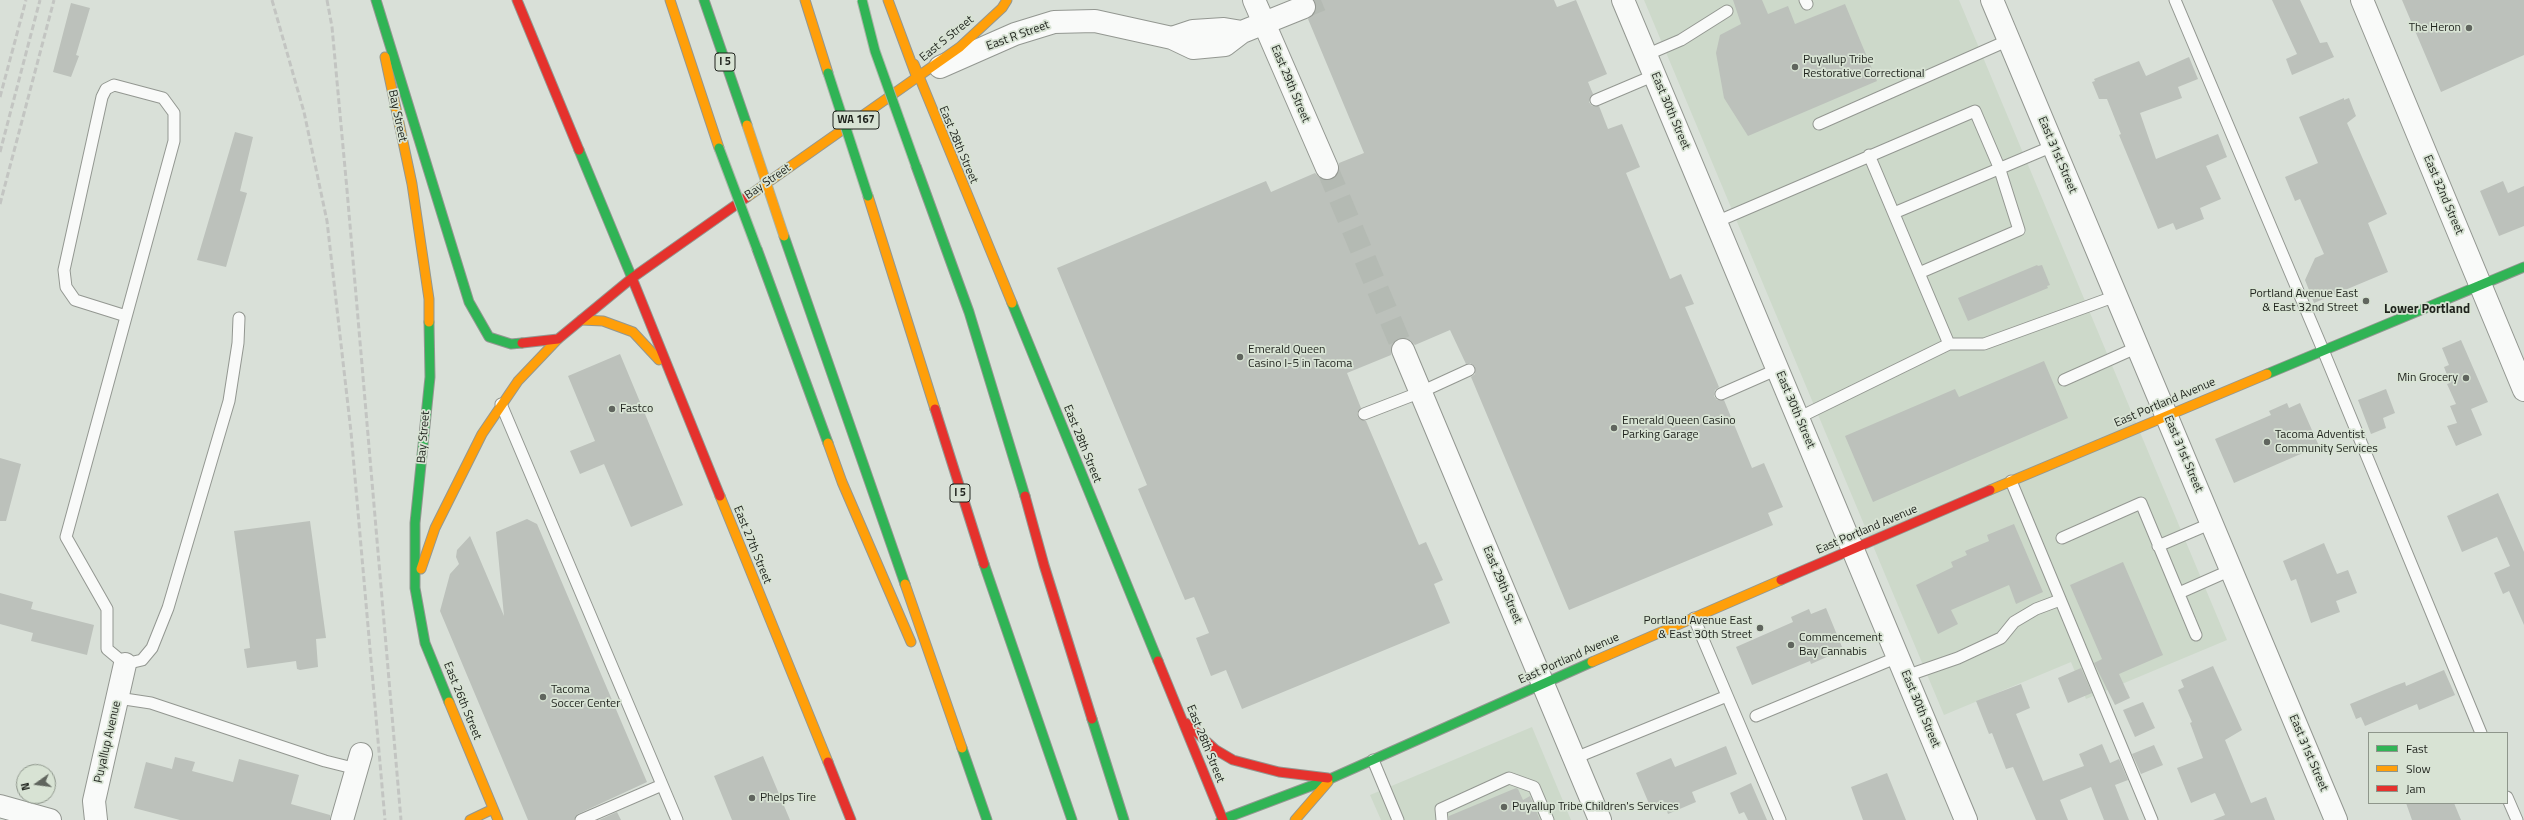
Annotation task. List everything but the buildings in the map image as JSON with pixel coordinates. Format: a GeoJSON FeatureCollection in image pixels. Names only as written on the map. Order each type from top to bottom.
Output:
{"type":"FeatureCollection","features":[{"type":"Feature","properties":{"kind":"main road","name":"Bay Street"},"geometry":{"type":"LineString","coordinates":[[373,0],[412,184],[428,299],[430,377],[415,523],[415,588]]}},
{"type":"Feature","properties":{"kind":"main road","name":"Bay Street"},"geometry":{"type":"LineString","coordinates":[[376,0],[469,302],[482,330],[489,337],[511,344],[558,339]]}},
{"type":"Feature","properties":{"kind":"main road","name":"East 27th Street"},"geometry":{"type":"LineString","coordinates":[[517,0],[632,278],[850,820]]}},
{"type":"Feature","properties":{"kind":"main road"},"geometry":{"type":"LineString","coordinates":[[670,0],[719,148],[842,482],[914,651]]}},
{"type":"Feature","properties":{"kind":"main road","name":"I 5"},"geometry":{"type":"LineString","coordinates":[[704,0],[784,236],[987,820]]}},
{"type":"Feature","properties":{"kind":"main road","name":"I 5"},"geometry":{"type":"LineString","coordinates":[[805,0],[985,569],[1059,788],[1072,820]]}},
{"type":"Feature","properties":{"kind":"main road"},"geometry":{"type":"LineString","coordinates":[[862,0],[875,51],[969,312],[1007,432],[1044,565],[1107,772],[1124,820]]}},
{"type":"Feature","properties":{"kind":"main road"},"geometry":{"type":"LineString","coordinates":[[888,0],[917,78]]}},
{"type":"Feature","properties":{"kind":"main road"},"geometry":{"type":"LineString","coordinates":[[896,0],[917,78]]}},
{"type":"Feature","properties":{"kind":"main road","name":"East S Street"},"geometry":{"type":"LineString","coordinates":[[917,78],[960,47],[1002,8],[1007,0]]}},
{"type":"Feature","properties":{"kind":"main road","name":"Bay Street"},"geometry":{"type":"LineString","coordinates":[[415,588],[435,528],[463,470],[501,404],[532,366],[558,339],[632,278],[917,78]]}},
{"type":"Feature","properties":{"kind":"main road","name":"East 28th Street"},"geometry":{"type":"LineString","coordinates":[[917,78],[1223,820]]}},
{"type":"Feature","properties":{"kind":"main road","name":"East Portland Avenue"},"geometry":{"type":"LineString","coordinates":[[1223,820],[1332,778],[1544,683],[2011,481],[2166,415],[2524,267]]}},
{"type":"Feature","properties":{"kind":"main road"},"geometry":{"type":"LineString","coordinates":[[580,320],[604,321],[633,332],[649,347],[671,375]]}},
{"type":"Feature","properties":{"kind":"main road","name":"East 26th Street"},"geometry":{"type":"LineString","coordinates":[[415,588],[425,642],[498,820]]}},
{"type":"Feature","properties":{"kind":"main road"},"geometry":{"type":"LineString","coordinates":[[930,688],[987,820]]}},
{"type":"Feature","properties":{"kind":"main road"},"geometry":{"type":"LineString","coordinates":[[1182,719],[1216,750],[1233,760],[1279,772],[1332,778]]}},
{"type":"Feature","properties":{"kind":"main road"},"geometry":{"type":"LineString","coordinates":[[1295,820],[1332,778]]}},
{"type":"Feature","properties":{"kind":"main road"},"geometry":{"type":"LineString","coordinates":[[470,820],[493,809]]}},
{"type":"Feature","properties":{"kind":"street","name":"East 29th Street"},"geometry":{"type":"LineString","coordinates":[[1254,0],[1327,168]]}},
{"type":"Feature","properties":{"kind":"street","name":"East 30th Street"},"geometry":{"type":"LineString","coordinates":[[1623,0],[1966,820]]}},
{"type":"Feature","properties":{"kind":"street","name":"East 31st Street"},"geometry":{"type":"LineString","coordinates":[[1992,0],[2336,820]]}},
{"type":"Feature","properties":{"kind":"street","name":"East 32nd Street"},"geometry":{"type":"LineString","coordinates":[[2362,0],[2524,390]]}},
{"type":"Feature","properties":{"kind":"street","name":"East R Street"},"geometry":{"type":"LineString","coordinates":[[917,78],[1014,34],[1054,22],[1095,21],[1172,38],[1193,31],[1224,29],[1242,32],[1304,8]]}},
{"type":"Feature","properties":{"kind":"street","name":"East 29th Street"},"geometry":{"type":"LineString","coordinates":[[1403,350],[1544,683],[1600,820]]}},
{"type":"Feature","properties":{"kind":"street","name":"Puyallup Avenue"},"geometry":{"type":"LineString","coordinates":[[96,820],[94,801],[125,664]]}},
{"type":"Feature","properties":{"kind":"street"},"geometry":{"type":"LineString","coordinates":[[342,820],[359,761]]}},
{"type":"Feature","properties":{"kind":"street"},"geometry":{"type":"LineString","coordinates":[[0,806],[50,820]]}},
{"type":"Feature","properties":{"kind":"lane"},"geometry":{"type":"LineString","coordinates":[[2176,0],[2324,350],[2481,732]]}},
{"type":"Feature","properties":{"kind":"lane"},"geometry":{"type":"LineString","coordinates":[[1646,55],[1682,40],[1727,11]]}},
{"type":"Feature","properties":{"kind":"lane"},"geometry":{"type":"LineString","coordinates":[[1819,124],[2009,40]]}},
{"type":"Feature","properties":{"kind":"lane"},"geometry":{"type":"LineString","coordinates":[[1596,100],[1654,75]]}},
{"type":"Feature","properties":{"kind":"lane"},"geometry":{"type":"LineString","coordinates":[[126,316],[75,300],[66,287],[64,270],[102,97],[106,89],[114,85],[163,98],[174,113],[174,141],[66,537],[107,609],[106,649],[125,664],[142,660],[152,648],[168,608],[229,401],[239,318]]}},
{"type":"Feature","properties":{"kind":"lane"},"geometry":{"type":"LineString","coordinates":[[1716,222],[1869,155],[1975,111],[1999,167],[2019,230],[1919,273]]}},
{"type":"Feature","properties":{"kind":"lane"},"geometry":{"type":"LineString","coordinates":[[1894,213],[1999,167],[2053,146]]}},
{"type":"Feature","properties":{"kind":"lane"},"geometry":{"type":"LineString","coordinates":[[1869,155],[1949,344]]}},
{"type":"Feature","properties":{"kind":"lane"},"geometry":{"type":"LineString","coordinates":[[1798,418],[1949,344],[1984,344],[2116,296]]}},
{"type":"Feature","properties":{"kind":"lane"},"geometry":{"type":"LineString","coordinates":[[2064,380],[2138,347]]}},
{"type":"Feature","properties":{"kind":"lane"},"geometry":{"type":"LineString","coordinates":[[1721,394],[1778,369]]}},
{"type":"Feature","properties":{"kind":"lane"},"geometry":{"type":"LineString","coordinates":[[1364,414],[1421,392],[1469,370]]}},
{"type":"Feature","properties":{"kind":"lane"},"geometry":{"type":"LineString","coordinates":[[501,404],[677,820]]}},
{"type":"Feature","properties":{"kind":"lane"},"geometry":{"type":"LineString","coordinates":[[2011,481],[2152,820]]}},
{"type":"Feature","properties":{"kind":"lane"},"geometry":{"type":"LineString","coordinates":[[2062,538],[2141,503],[2196,635]]}},
{"type":"Feature","properties":{"kind":"lane"},"geometry":{"type":"LineString","coordinates":[[2158,546],[2212,523]]}},
{"type":"Feature","properties":{"kind":"lane"},"geometry":{"type":"LineString","coordinates":[[2179,593],[2231,570]]}},
{"type":"Feature","properties":{"kind":"lane"},"geometry":{"type":"LineString","coordinates":[[1756,716],[1902,666],[1958,658],[2001,638],[2014,622],[2036,610],[2060,600]]}},
{"type":"Feature","properties":{"kind":"lane"},"geometry":{"type":"LineString","coordinates":[[1694,618],[1780,820]]}},
{"type":"Feature","properties":{"kind":"lane"},"geometry":{"type":"LineString","coordinates":[[1575,758],[1727,696]]}},
{"type":"Feature","properties":{"kind":"lane"},"geometry":{"type":"LineString","coordinates":[[118,698],[150,703],[324,761],[359,761]]}},
{"type":"Feature","properties":{"kind":"lane"},"geometry":{"type":"LineString","coordinates":[[1373,760],[1398,820]]}},
{"type":"Feature","properties":{"kind":"lane"},"geometry":{"type":"LineString","coordinates":[[1442,820],[1440,809],[1509,778],[1534,787],[1548,820]]}},
{"type":"Feature","properties":{"kind":"lane"},"geometry":{"type":"LineString","coordinates":[[581,820],[662,785]]}},
{"type":"Feature","properties":{"kind":"lane"},"geometry":{"type":"LineString","coordinates":[[2508,799],[2517,820]]}},
{"type":"Feature","properties":{"kind":"shaded area"},"geometry":{"type":"Polygon","coordinates":[[[1644,0],[1959,0],[2227,640],[2086,699],[2071,662],[1944,715],[1644,0]]]}},
{"type":"Feature","properties":{"kind":"shaded area"},"geometry":{"type":"Polygon","coordinates":[[[1532,727],[1571,820],[1381,820],[1370,795],[1532,727]]]}},
{"type":"Feature","properties":{"kind":"tunnel"},"geometry":{"type":"LineString","coordinates":[[1304,7],[1321,0]]}},
{"type":"Feature","properties":{"kind":"tunnel"},"geometry":{"type":"LineString","coordinates":[[1327,168],[1403,350]]}},
{"type":"Feature","properties":{"kind":"railway"},"geometry":{"type":"LineString","coordinates":[[0,97],[26,0]]}},
{"type":"Feature","properties":{"kind":"railway"},"geometry":{"type":"LineString","coordinates":[[0,152],[40,0]]}},
{"type":"Feature","properties":{"kind":"railway"},"geometry":{"type":"LineString","coordinates":[[0,204],[54,0]]}},
{"type":"Feature","properties":{"kind":"railway"},"geometry":{"type":"LineString","coordinates":[[272,0],[304,112],[327,221],[351,432],[385,820]]}},
{"type":"Feature","properties":{"kind":"railway"},"geometry":{"type":"LineString","coordinates":[[327,0],[332,27],[347,190],[401,820]]}},
{"type":"Feature","properties":{"kind":"traffic: fast"},"geometry":{"type":"LineString","coordinates":[[376,0],[469,302],[489,337],[511,344],[522,343]]}},
{"type":"Feature","properties":{"kind":"traffic: fast"},"geometry":{"type":"LineString","coordinates":[[704,0],[747,125]]}},
{"type":"Feature","properties":{"kind":"traffic: fast"},"geometry":{"type":"LineString","coordinates":[[862,0],[875,51],[916,166]]}},
{"type":"Feature","properties":{"kind":"traffic: fast"},"geometry":{"type":"LineString","coordinates":[[828,73],[868,196]]}},
{"type":"Feature","properties":{"kind":"traffic: fast"},"geometry":{"type":"LineString","coordinates":[[719,148],[757,249]]}},
{"type":"Feature","properties":{"kind":"traffic: fast"},"geometry":{"type":"LineString","coordinates":[[579,150],[632,278]]}},
{"type":"Feature","properties":{"kind":"traffic: fast"},"geometry":{"type":"LineString","coordinates":[[916,166],[969,312],[1025,496]]}},
{"type":"Feature","properties":{"kind":"traffic: fast"},"geometry":{"type":"LineString","coordinates":[[784,236],[905,584]]}},
{"type":"Feature","properties":{"kind":"traffic: fast"},"geometry":{"type":"LineString","coordinates":[[757,249],[828,443]]}},
{"type":"Feature","properties":{"kind":"traffic: fast"},"geometry":{"type":"LineString","coordinates":[[2267,374],[2524,267]]}},
{"type":"Feature","properties":{"kind":"traffic: fast"},"geometry":{"type":"LineString","coordinates":[[1012,303],[1158,661]]}},
{"type":"Feature","properties":{"kind":"traffic: fast"},"geometry":{"type":"LineString","coordinates":[[429,322],[430,377],[415,523],[415,588],[425,643],[449,702]]}},
{"type":"Feature","properties":{"kind":"traffic: fast"},"geometry":{"type":"LineString","coordinates":[[984,564],[1072,820]]}},
{"type":"Feature","properties":{"kind":"traffic: fast"},"geometry":{"type":"LineString","coordinates":[[1221,820],[1332,778],[1592,662]]}},
{"type":"Feature","properties":{"kind":"traffic: fast"},"geometry":{"type":"LineString","coordinates":[[1092,719],[1124,820]]}},
{"type":"Feature","properties":{"kind":"traffic: fast"},"geometry":{"type":"LineString","coordinates":[[962,748],[987,820]]}},
{"type":"Feature","properties":{"kind":"traffic: slow"},"geometry":{"type":"LineString","coordinates":[[670,0],[719,148]]}},
{"type":"Feature","properties":{"kind":"traffic: slow"},"geometry":{"type":"LineString","coordinates":[[805,0],[828,73]]}},
{"type":"Feature","properties":{"kind":"traffic: slow"},"geometry":{"type":"LineString","coordinates":[[888,0],[917,78]]}},
{"type":"Feature","properties":{"kind":"traffic: slow"},"geometry":{"type":"LineString","coordinates":[[747,197],[960,47],[1002,8],[1007,0]]}},
{"type":"Feature","properties":{"kind":"traffic: slow"},"geometry":{"type":"LineString","coordinates":[[385,57],[412,184],[429,299],[429,322]]}},
{"type":"Feature","properties":{"kind":"traffic: slow"},"geometry":{"type":"LineString","coordinates":[[914,64],[1012,303]]}},
{"type":"Feature","properties":{"kind":"traffic: slow"},"geometry":{"type":"LineString","coordinates":[[747,125],[784,236]]}},
{"type":"Feature","properties":{"kind":"traffic: slow"},"geometry":{"type":"LineString","coordinates":[[868,196],[935,409]]}},
{"type":"Feature","properties":{"kind":"traffic: slow"},"geometry":{"type":"LineString","coordinates":[[581,320],[603,321],[633,332],[659,360]]}},
{"type":"Feature","properties":{"kind":"traffic: slow"},"geometry":{"type":"LineString","coordinates":[[421,569],[435,528],[482,434],[518,381],[558,339]]}},
{"type":"Feature","properties":{"kind":"traffic: slow"},"geometry":{"type":"LineString","coordinates":[[1990,490],[2267,374]]}},
{"type":"Feature","properties":{"kind":"traffic: slow"},"geometry":{"type":"LineString","coordinates":[[828,443],[842,482],[911,642]]}},
{"type":"Feature","properties":{"kind":"traffic: slow"},"geometry":{"type":"LineString","coordinates":[[720,496],[828,762]]}},
{"type":"Feature","properties":{"kind":"traffic: slow"},"geometry":{"type":"LineString","coordinates":[[1592,662],[1781,580]]}},
{"type":"Feature","properties":{"kind":"traffic: slow"},"geometry":{"type":"LineString","coordinates":[[905,584],[962,748]]}},
{"type":"Feature","properties":{"kind":"traffic: slow"},"geometry":{"type":"LineString","coordinates":[[449,702],[498,820]]}},
{"type":"Feature","properties":{"kind":"traffic: slow"},"geometry":{"type":"LineString","coordinates":[[1295,820],[1328,782]]}},
{"type":"Feature","properties":{"kind":"traffic: slow"},"geometry":{"type":"LineString","coordinates":[[470,820],[493,809]]}},
{"type":"Feature","properties":{"kind":"traffic: jam"},"geometry":{"type":"LineString","coordinates":[[517,0],[579,150]]}},
{"type":"Feature","properties":{"kind":"traffic: jam"},"geometry":{"type":"LineString","coordinates":[[522,343],[558,339],[632,278],[747,197]]}},
{"type":"Feature","properties":{"kind":"traffic: jam"},"geometry":{"type":"LineString","coordinates":[[632,278],[720,496]]}},
{"type":"Feature","properties":{"kind":"traffic: jam"},"geometry":{"type":"LineString","coordinates":[[935,409],[984,564]]}},
{"type":"Feature","properties":{"kind":"traffic: jam"},"geometry":{"type":"LineString","coordinates":[[1781,580],[1990,490]]}},
{"type":"Feature","properties":{"kind":"traffic: jam"},"geometry":{"type":"LineString","coordinates":[[1025,496],[1044,565],[1092,719]]}},
{"type":"Feature","properties":{"kind":"traffic: jam"},"geometry":{"type":"LineString","coordinates":[[1158,661],[1223,820]]}},
{"type":"Feature","properties":{"kind":"traffic: jam"},"geometry":{"type":"LineString","coordinates":[[1186,723],[1216,750],[1233,760],[1279,772],[1328,778]]}},
{"type":"Feature","properties":{"kind":"traffic: jam"},"geometry":{"type":"LineString","coordinates":[[828,762],[851,820]]}},
{"type":"Feature","properties":{"kind":"place","name":"The Heron"},"geometry":{"type":"Point","coordinates":[2469,28]}},
{"type":"Feature","properties":{"kind":"place","name":"Puyallup Tribe Restorative Correctional"},"geometry":{"type":"Point","coordinates":[1795,67]}},
{"type":"Feature","properties":{"kind":"place","name":"Portland Avenue East & East 32nd Street"},"geometry":{"type":"Point","coordinates":[2366,301]}},
{"type":"Feature","properties":{"kind":"place","name":"Emerald Queen Casino I-5 in Tacoma"},"geometry":{"type":"Point","coordinates":[1240,357]}},
{"type":"Feature","properties":{"kind":"place","name":"Min Grocery"},"geometry":{"type":"Point","coordinates":[2466,378]}},
{"type":"Feature","properties":{"kind":"place","name":"Fastco"},"geometry":{"type":"Point","coordinates":[612,409]}},
{"type":"Feature","properties":{"kind":"place","name":"Emerald Queen Casino Parking Garage"},"geometry":{"type":"Point","coordinates":[1614,428]}},
{"type":"Feature","properties":{"kind":"place","name":"Tacoma Adventist Community Services"},"geometry":{"type":"Point","coordinates":[2267,442]}},
{"type":"Feature","properties":{"kind":"place","name":"Portland Avenue East & East 30th Street"},"geometry":{"type":"Point","coordinates":[1760,628]}},
{"type":"Feature","properties":{"kind":"place","name":"Commencement Bay Cannabis"},"geometry":{"type":"Point","coordinates":[1791,645]}},
{"type":"Feature","properties":{"kind":"place","name":"Tacoma Soccer Center"},"geometry":{"type":"Point","coordinates":[543,697]}},
{"type":"Feature","properties":{"kind":"place","name":"Phelps Tire"},"geometry":{"type":"Point","coordinates":[752,798]}},
{"type":"Feature","properties":{"kind":"place","name":"Puyallup Tribe Children's Services"},"geometry":{"type":"Point","coordinates":[1504,807]}},
{"type":"Feature","properties":{"kind":"district","name":"Lower Portland"},"geometry":{"type":"Point","coordinates":[2427,310]}}]}
